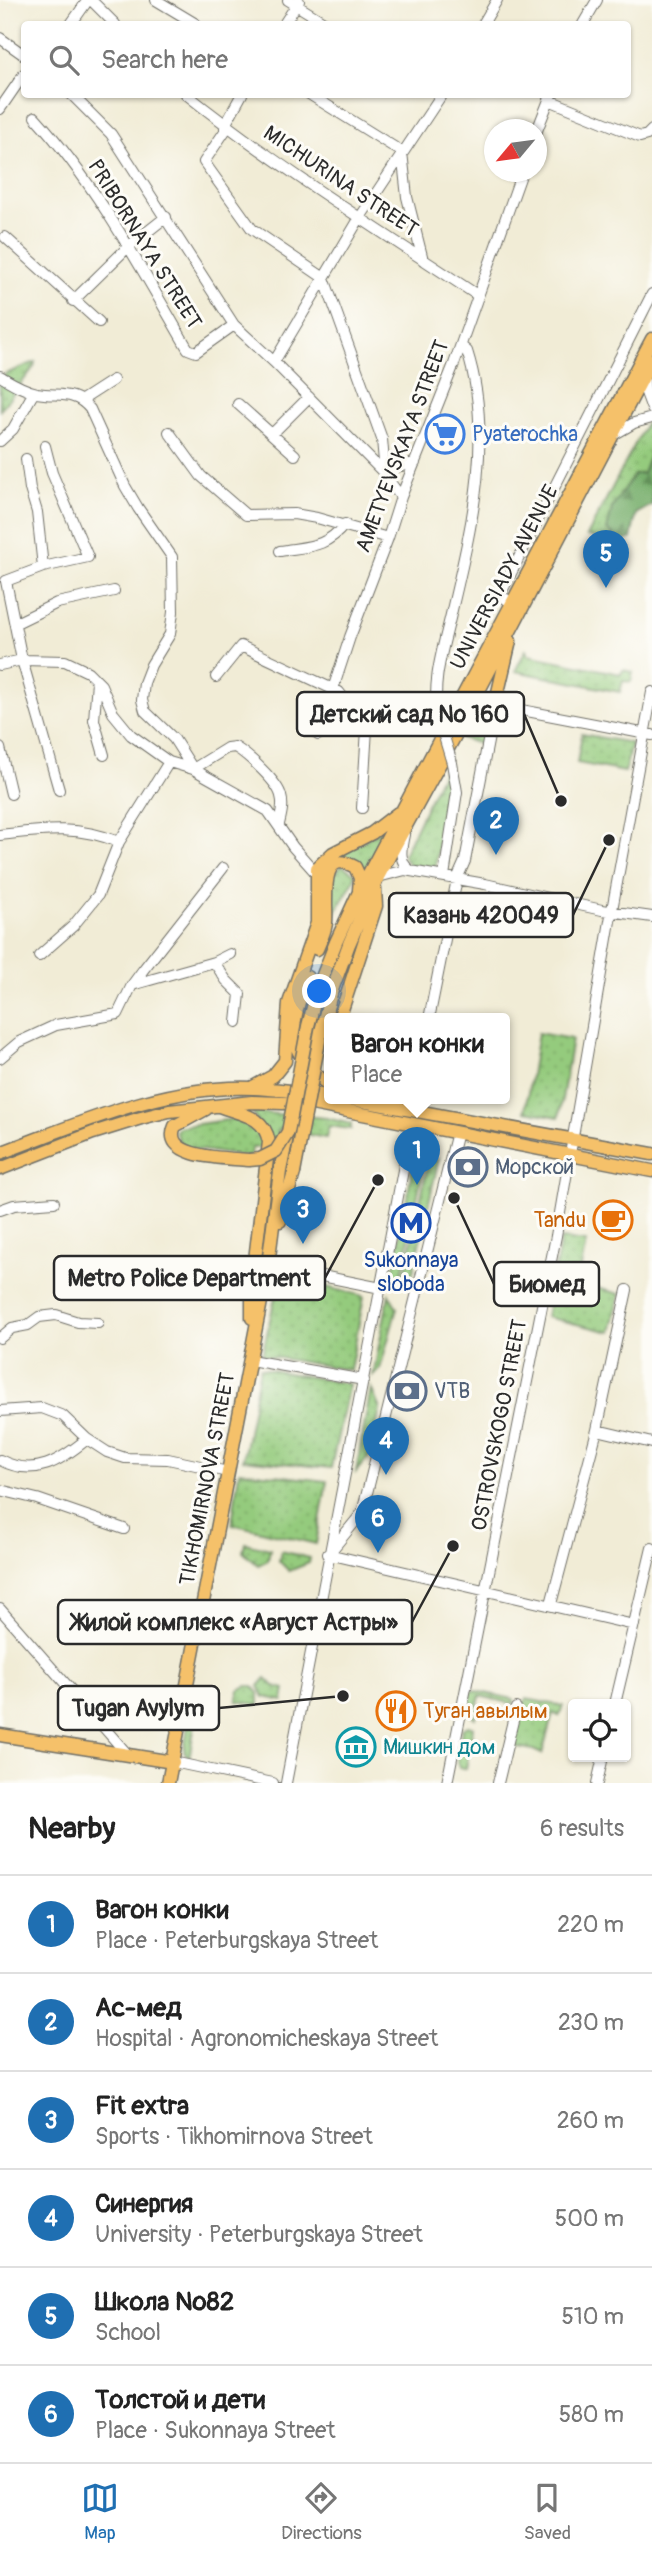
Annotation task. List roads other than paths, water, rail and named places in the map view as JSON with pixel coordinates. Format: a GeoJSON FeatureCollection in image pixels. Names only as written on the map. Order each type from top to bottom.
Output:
{"type":"FeatureCollection","features":[{"type":"Feature","properties":{"kind":"main road","name":"UNIVERSIADY AVENUE"},"geometry":{"type":"LineString","coordinates":[[287,1172],[288,1132],[307,1026],[335,942],[402,809],[652,339]]}},
{"type":"Feature","properties":{"kind":"main road","name":"UNIVERSIADY AVENUE"},"geometry":{"type":"LineString","coordinates":[[326,1013],[349,944],[377,881],[652,360]]}},
{"type":"Feature","properties":{"kind":"main road"},"geometry":{"type":"LineString","coordinates":[[495,705],[514,625]]}},
{"type":"Feature","properties":{"kind":"main road"},"geometry":{"type":"LineString","coordinates":[[253,1087],[273,1076],[285,1061],[289,1003],[317,923],[319,907],[316,873],[324,860],[372,833],[402,809]]}},
{"type":"Feature","properties":{"kind":"main road"},"geometry":{"type":"LineString","coordinates":[[324,1082],[308,1069],[299,1056],[294,1016],[325,928],[328,870],[341,862],[355,867],[360,878],[359,892]]}},
{"type":"Feature","properties":{"kind":"main road"},"geometry":{"type":"LineString","coordinates":[[341,1013],[376,906],[377,881]]}},
{"type":"Feature","properties":{"kind":"main road","name":"UNIVERSIADY AVENUE"},"geometry":{"type":"LineString","coordinates":[[287,1172],[324,1020]]}},
{"type":"Feature","properties":{"kind":"main road"},"geometry":{"type":"LineString","coordinates":[[0,1153],[137,1103],[197,1091],[253,1087],[324,1095]]}},
{"type":"Feature","properties":{"kind":"main road"},"geometry":{"type":"LineString","coordinates":[[0,1170],[93,1133],[141,1118],[169,1111],[251,1102],[312,1104],[652,1171]]}},
{"type":"Feature","properties":{"kind":"main road"},"geometry":{"type":"LineString","coordinates":[[414,1104],[652,1154]]}},
{"type":"Feature","properties":{"kind":"main road"},"geometry":{"type":"LineString","coordinates":[[253,1342],[252,1285],[269,1142],[267,1133],[258,1119],[214,1105],[175,1126],[172,1135],[179,1147],[191,1153],[249,1160],[260,1159],[276,1151],[288,1132]]}},
{"type":"Feature","properties":{"kind":"main road","name":"TIKHOMIRNOVA STREET"},"geometry":{"type":"LineString","coordinates":[[168,1783],[287,1172]]}},
{"type":"Feature","properties":{"kind":"main road"},"geometry":{"type":"LineString","coordinates":[[0,1735],[173,1762]]}},
{"type":"Feature","properties":{"kind":"street"},"geometry":{"type":"LineString","coordinates":[[73,21],[90,0],[112,21]]}},
{"type":"Feature","properties":{"kind":"street"},"geometry":{"type":"LineString","coordinates":[[156,0],[191,21]]}},
{"type":"Feature","properties":{"kind":"street"},"geometry":{"type":"LineString","coordinates":[[585,21],[597,0]]}},
{"type":"Feature","properties":{"kind":"street"},"geometry":{"type":"LineString","coordinates":[[285,21],[294,2],[322,21]]}},
{"type":"Feature","properties":{"kind":"street"},"geometry":{"type":"LineString","coordinates":[[484,21],[492,2]]}},
{"type":"Feature","properties":{"kind":"street"},"geometry":{"type":"LineString","coordinates":[[0,38],[21,53]]}},
{"type":"Feature","properties":{"kind":"street"},"geometry":{"type":"LineString","coordinates":[[0,109],[4,96],[21,77]]}},
{"type":"Feature","properties":{"kind":"street"},"geometry":{"type":"LineString","coordinates":[[75,98],[111,134],[234,325],[381,470],[401,497]]}},
{"type":"Feature","properties":{"kind":"street","name":"MICHURINA STREET"},"geometry":{"type":"LineString","coordinates":[[191,98],[359,219],[477,295]]}},
{"type":"Feature","properties":{"kind":"street"},"geometry":{"type":"LineString","coordinates":[[240,98],[225,125],[225,131],[204,162],[252,229],[324,278],[382,439],[384,462],[381,470]]}},
{"type":"Feature","properties":{"kind":"street"},"geometry":{"type":"LineString","coordinates":[[315,98],[401,152]]}},
{"type":"Feature","properties":{"kind":"street"},"geometry":{"type":"LineString","coordinates":[[274,362],[359,219],[438,98]]}},
{"type":"Feature","properties":{"kind":"street"},"geometry":{"type":"LineString","coordinates":[[542,119],[550,98]]}},
{"type":"Feature","properties":{"kind":"street"},"geometry":{"type":"LineString","coordinates":[[552,98],[640,137],[652,130]]}},
{"type":"Feature","properties":{"kind":"street","name":"PRIBORNAYA STREET"},"geometry":{"type":"LineString","coordinates":[[35,117],[57,142],[128,247],[188,349],[196,352],[234,325]]}},
{"type":"Feature","properties":{"kind":"street"},"geometry":{"type":"LineString","coordinates":[[401,152],[407,197],[423,260]]}},
{"type":"Feature","properties":{"kind":"street","name":"AMETYEVSKAYA STREET"},"geometry":{"type":"LineString","coordinates":[[318,735],[401,497],[461,346],[518,182]]}},
{"type":"Feature","properties":{"kind":"street"},"geometry":{"type":"LineString","coordinates":[[73,301],[128,247],[166,217]]}},
{"type":"Feature","properties":{"kind":"street"},"geometry":{"type":"LineString","coordinates":[[5,237],[99,322]]}},
{"type":"Feature","properties":{"kind":"street"},"geometry":{"type":"LineString","coordinates":[[512,603],[500,594],[652,294]]}},
{"type":"Feature","properties":{"kind":"street"},"geometry":{"type":"LineString","coordinates":[[443,876],[457,792],[452,763],[435,705],[435,687],[479,472],[480,443],[480,418],[470,360],[467,351],[461,346]]}},
{"type":"Feature","properties":{"kind":"street"},"geometry":{"type":"LineString","coordinates":[[645,375],[645,390],[652,409]]}},
{"type":"Feature","properties":{"kind":"street"},"geometry":{"type":"LineString","coordinates":[[0,376],[22,389],[82,400],[90,409],[138,508],[172,557],[173,612],[170,634],[151,665],[144,683],[142,700],[145,711],[174,739],[193,769]]}},
{"type":"Feature","properties":{"kind":"street"},"geometry":{"type":"LineString","coordinates":[[82,400],[113,380]]}},
{"type":"Feature","properties":{"kind":"street"},"geometry":{"type":"LineString","coordinates":[[0,441],[13,429],[34,392]]}},
{"type":"Feature","properties":{"kind":"street"},"geometry":{"type":"LineString","coordinates":[[272,434],[309,397]]}},
{"type":"Feature","properties":{"kind":"street"},"geometry":{"type":"LineString","coordinates":[[238,404],[295,455]]}},
{"type":"Feature","properties":{"kind":"street"},"geometry":{"type":"LineString","coordinates":[[611,436],[634,422],[652,418]]}},
{"type":"Feature","properties":{"kind":"street"},"geometry":{"type":"LineString","coordinates":[[169,432],[201,476],[246,515],[294,514],[345,524],[388,538]]}},
{"type":"Feature","properties":{"kind":"street"},"geometry":{"type":"LineString","coordinates":[[45,446],[52,473],[88,557],[3,579],[16,623],[22,660],[59,790]]}},
{"type":"Feature","properties":{"kind":"street"},"geometry":{"type":"LineString","coordinates":[[26,459],[37,513],[43,567]]}},
{"type":"Feature","properties":{"kind":"street"},"geometry":{"type":"LineString","coordinates":[[381,470],[415,463]]}},
{"type":"Feature","properties":{"kind":"street"},"geometry":{"type":"LineString","coordinates":[[280,551],[328,541],[345,524]]}},
{"type":"Feature","properties":{"kind":"street"},"geometry":{"type":"LineString","coordinates":[[16,623],[57,603],[114,591]]}},
{"type":"Feature","properties":{"kind":"street"},"geometry":{"type":"LineString","coordinates":[[216,677],[241,646],[339,692],[367,729],[362,808]]}},
{"type":"Feature","properties":{"kind":"street"},"geometry":{"type":"LineString","coordinates":[[0,665],[22,660],[65,661],[88,672],[104,692],[113,713],[131,735],[169,762],[193,769],[268,811],[293,847],[316,873]]}},
{"type":"Feature","properties":{"kind":"street"},"geometry":{"type":"LineString","coordinates":[[97,681],[94,720],[104,755]]}},
{"type":"Feature","properties":{"kind":"street","name":"OSTROVSKOGO STREET"},"geometry":{"type":"LineString","coordinates":[[447,1783],[556,1236],[611,911],[648,734],[652,692]]}},
{"type":"Feature","properties":{"kind":"street"},"geometry":{"type":"LineString","coordinates":[[462,723],[486,705],[495,705],[648,734]]}},
{"type":"Feature","properties":{"kind":"street"},"geometry":{"type":"LineString","coordinates":[[430,1013],[457,879],[465,861],[495,705]]}},
{"type":"Feature","properties":{"kind":"street"},"geometry":{"type":"LineString","coordinates":[[193,769],[227,748],[235,747],[247,754],[281,793],[283,806],[279,824]]}},
{"type":"Feature","properties":{"kind":"street"},"geometry":{"type":"LineString","coordinates":[[0,748],[11,794]]}},
{"type":"Feature","properties":{"kind":"street"},"geometry":{"type":"LineString","coordinates":[[39,956],[73,926],[98,895],[119,842],[169,762]]}},
{"type":"Feature","properties":{"kind":"street"},"geometry":{"type":"LineString","coordinates":[[406,827],[401,856],[412,872]]}},
{"type":"Feature","properties":{"kind":"street"},"geometry":{"type":"LineString","coordinates":[[0,835],[61,828],[98,834],[119,842]]}},
{"type":"Feature","properties":{"kind":"street"},"geometry":{"type":"LineString","coordinates":[[0,1058],[19,1042],[56,1025],[115,1016],[132,985],[223,868]]}},
{"type":"Feature","properties":{"kind":"street"},"geometry":{"type":"LineString","coordinates":[[377,881],[398,870],[443,876],[550,900],[652,916]]}},
{"type":"Feature","properties":{"kind":"street"},"geometry":{"type":"LineString","coordinates":[[132,985],[230,954]]}},
{"type":"Feature","properties":{"kind":"street"},"geometry":{"type":"LineString","coordinates":[[214,961],[226,980],[240,994],[237,1022]]}},
{"type":"Feature","properties":{"kind":"street"},"geometry":{"type":"LineString","coordinates":[[286,1783],[412,1123]]}},
{"type":"Feature","properties":{"kind":"street"},"geometry":{"type":"LineString","coordinates":[[328,1554],[362,1513],[457,1132]]}},
{"type":"Feature","properties":{"kind":"street"},"geometry":{"type":"LineString","coordinates":[[0,1210],[13,1205],[54,1202]]}},
{"type":"Feature","properties":{"kind":"street"},"geometry":{"type":"LineString","coordinates":[[268,1265],[381,1288]]}},
{"type":"Feature","properties":{"kind":"street"},"geometry":{"type":"LineString","coordinates":[[551,1605],[597,1430],[627,1290]]}},
{"type":"Feature","properties":{"kind":"street"},"geometry":{"type":"LineString","coordinates":[[0,1338],[12,1328],[28,1325],[39,1317],[56,1315],[78,1322],[98,1323]]}},
{"type":"Feature","properties":{"kind":"street"},"geometry":{"type":"LineString","coordinates":[[250,1360],[364,1380]]}},
{"type":"Feature","properties":{"kind":"street"},"geometry":{"type":"LineString","coordinates":[[0,1411],[42,1408],[63,1416],[87,1439],[107,1452],[125,1458],[168,1460],[228,1472]]}},
{"type":"Feature","properties":{"kind":"street"},"geometry":{"type":"LineString","coordinates":[[597,1430],[652,1443]]}},
{"type":"Feature","properties":{"kind":"street"},"geometry":{"type":"LineString","coordinates":[[0,1460],[20,1467],[41,1466],[62,1459],[87,1439]]}},
{"type":"Feature","properties":{"kind":"street"},"geometry":{"type":"LineString","coordinates":[[0,1490],[37,1499],[124,1529]]}},
{"type":"Feature","properties":{"kind":"street"},"geometry":{"type":"LineString","coordinates":[[616,1699],[652,1548]]}},
{"type":"Feature","properties":{"kind":"street"},"geometry":{"type":"LineString","coordinates":[[328,1554],[634,1625]]}},
{"type":"Feature","properties":{"kind":"street"},"geometry":{"type":"LineString","coordinates":[[0,1609],[128,1755]]}},
{"type":"Feature","properties":{"kind":"street"},"geometry":{"type":"LineString","coordinates":[[498,1783],[516,1709]]}},
{"type":"Feature","properties":{"kind":"street"},"geometry":{"type":"LineString","coordinates":[[173,1762],[273,1783]]}},
{"type":"Feature","properties":{"kind":"street"},"geometry":{"type":"LineString","coordinates":[[597,1783],[602,1762]]}},
{"type":"Feature","properties":{"kind":"place","name":"Pyaterochka"},"geometry":{"type":"Point","coordinates":[445,434]}},
{"type":"Feature","properties":{"kind":"place","name":"Школа №82"},"geometry":{"type":"Point","coordinates":[606,588]}},
{"type":"Feature","properties":{"kind":"place","name":"Детский сад № 160"},"geometry":{"type":"Point","coordinates":[561,801]}},
{"type":"Feature","properties":{"kind":"place","name":"Казань 420049"},"geometry":{"type":"Point","coordinates":[609,840]}},
{"type":"Feature","properties":{"kind":"place","name":"Ас-мед"},"geometry":{"type":"Point","coordinates":[496,855]}},
{"type":"Feature","properties":{"kind":"place","name":"Морской"},"geometry":{"type":"Point","coordinates":[468,1167]}},
{"type":"Feature","properties":{"kind":"place","name":"Metro Police Department"},"geometry":{"type":"Point","coordinates":[378,1180]}},
{"type":"Feature","properties":{"kind":"place","name":"Вагон конки"},"geometry":{"type":"Point","coordinates":[417,1185]}},
{"type":"Feature","properties":{"kind":"place","name":"Биомед"},"geometry":{"type":"Point","coordinates":[454,1198]}},
{"type":"Feature","properties":{"kind":"place","name":"Tandu"},"geometry":{"type":"Point","coordinates":[613,1220]}},
{"type":"Feature","properties":{"kind":"place","name":"Sukonnaya sloboda"},"geometry":{"type":"Point","coordinates":[411,1223]}},
{"type":"Feature","properties":{"kind":"place","name":"Fit extra"},"geometry":{"type":"Point","coordinates":[303,1244]}},
{"type":"Feature","properties":{"kind":"place","name":"VTB"},"geometry":{"type":"Point","coordinates":[407,1391]}},
{"type":"Feature","properties":{"kind":"place","name":"Синергия"},"geometry":{"type":"Point","coordinates":[386,1475]}},
{"type":"Feature","properties":{"kind":"place","name":"Жилой комплекс «Август Астры»"},"geometry":{"type":"Point","coordinates":[453,1546]}},
{"type":"Feature","properties":{"kind":"place","name":"Толстой и дети"},"geometry":{"type":"Point","coordinates":[378,1553]}},
{"type":"Feature","properties":{"kind":"place","name":"Tugan Avylym"},"geometry":{"type":"Point","coordinates":[343,1696]}},
{"type":"Feature","properties":{"kind":"place","name":"Туган авылым"},"geometry":{"type":"Point","coordinates":[396,1711]}},
{"type":"Feature","properties":{"kind":"place","name":"Мишкин дом"},"geometry":{"type":"Point","coordinates":[356,1747]}}]}
